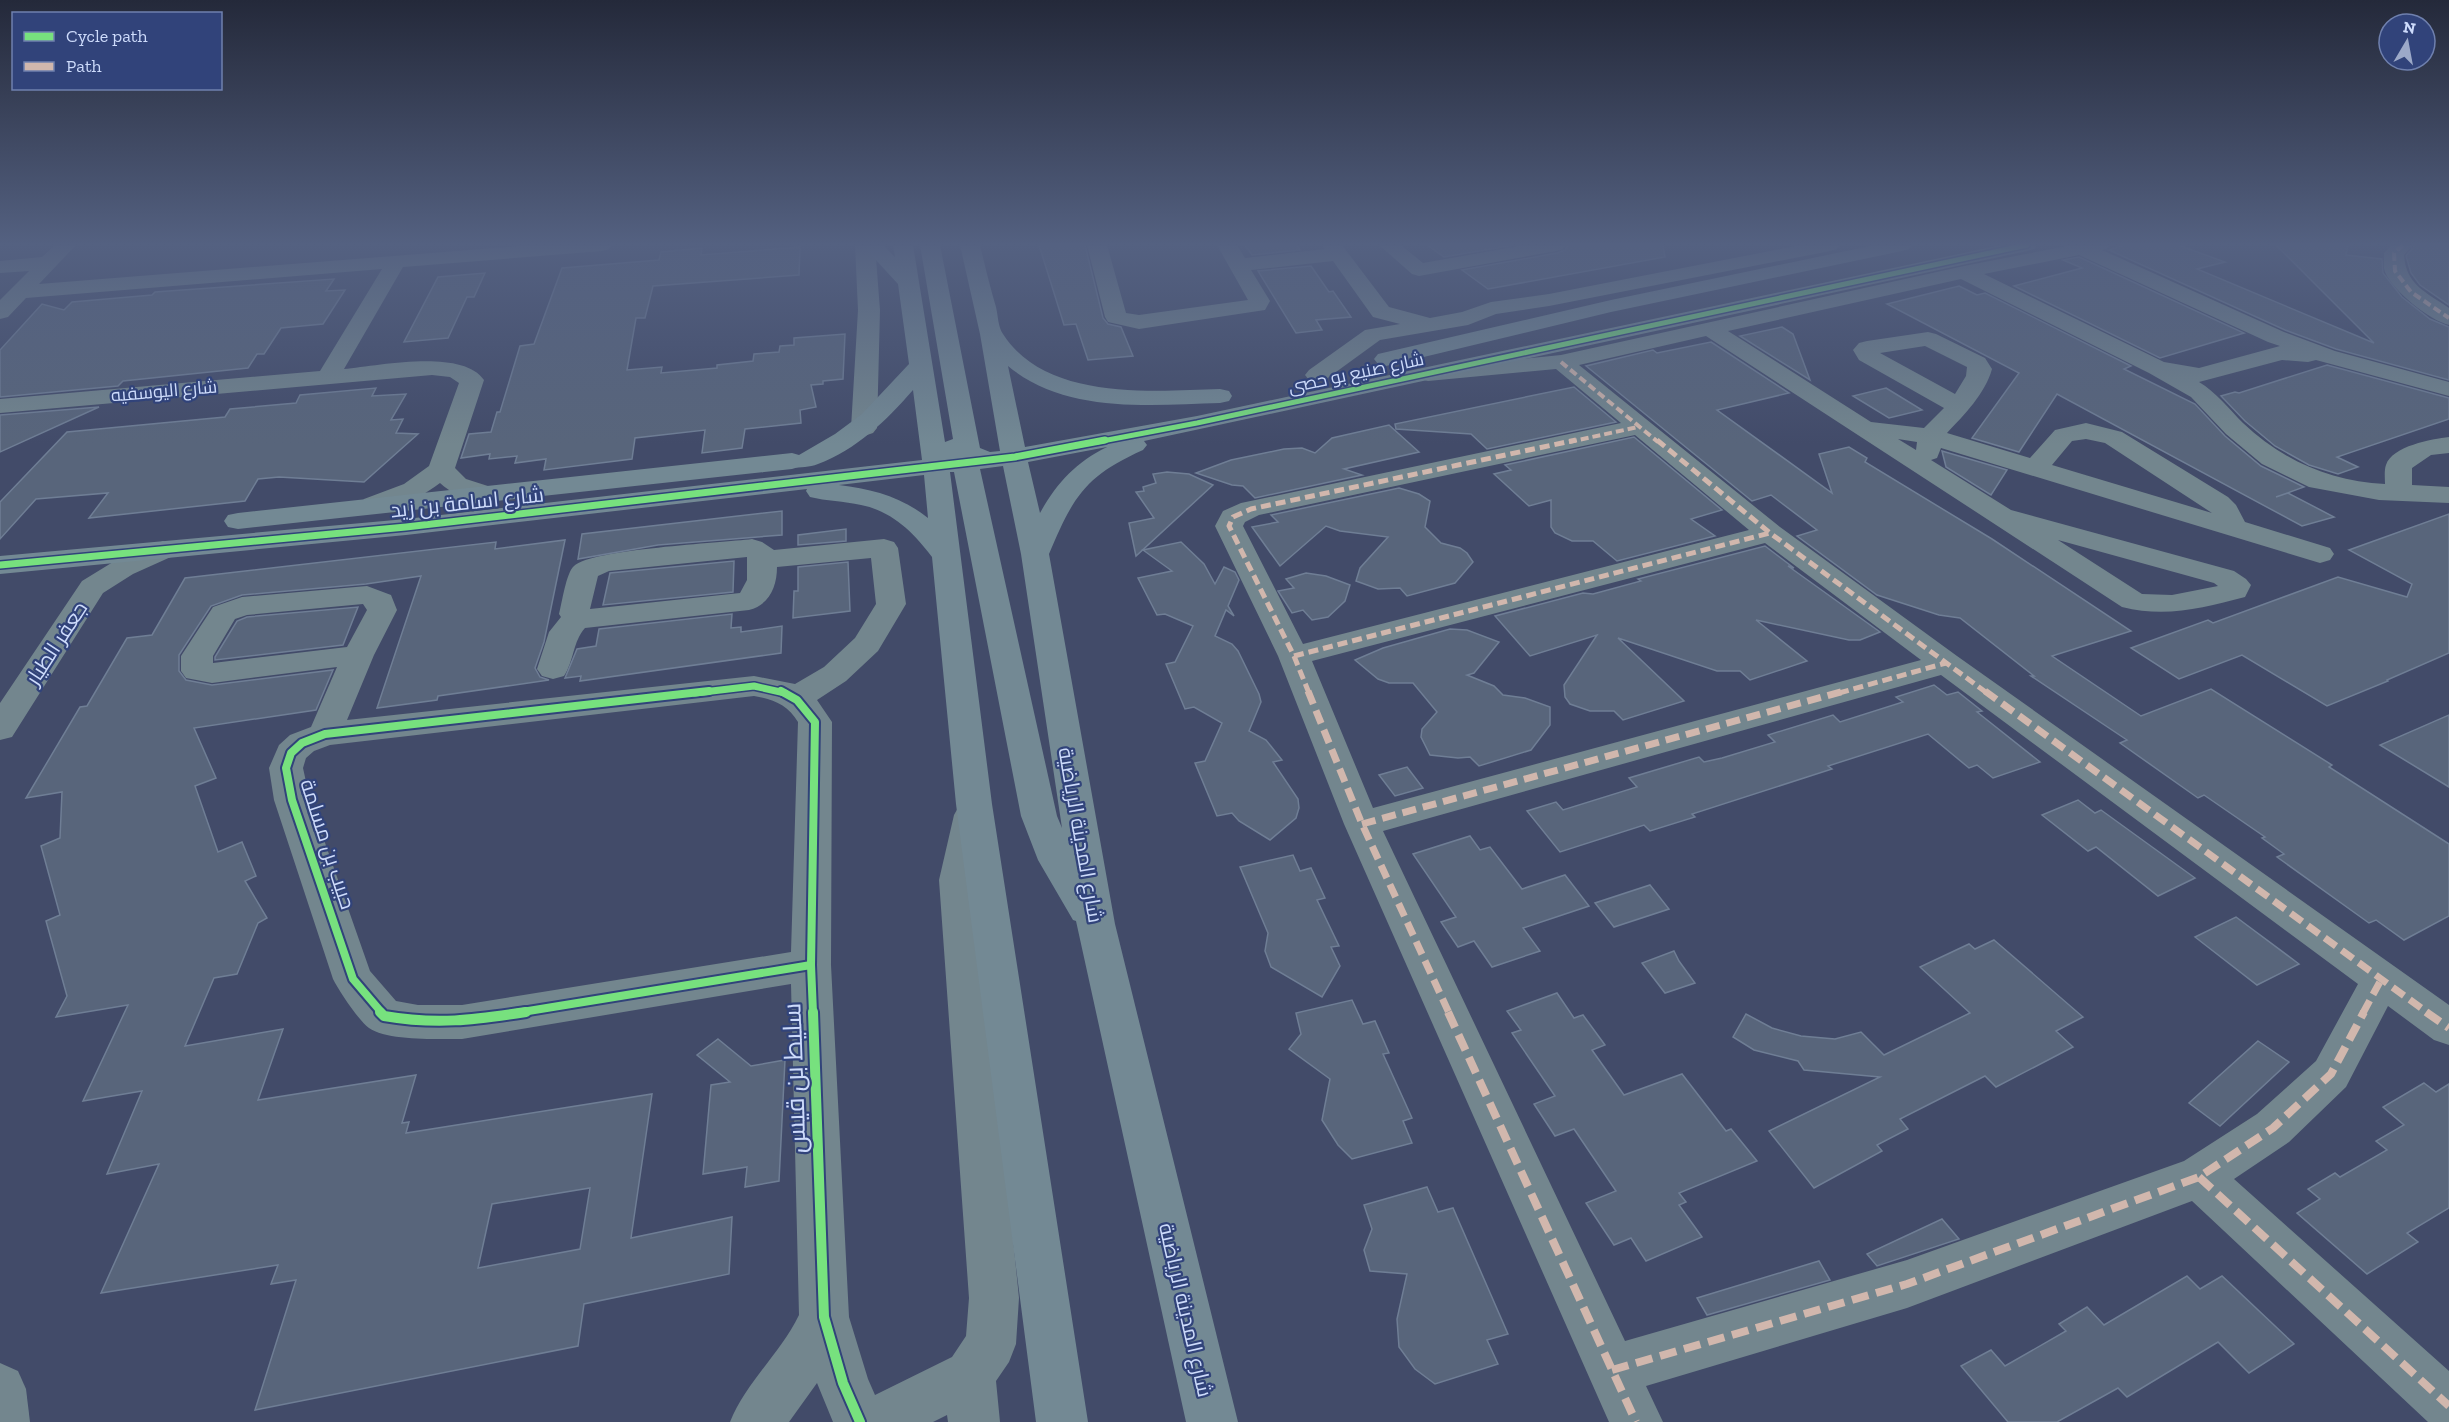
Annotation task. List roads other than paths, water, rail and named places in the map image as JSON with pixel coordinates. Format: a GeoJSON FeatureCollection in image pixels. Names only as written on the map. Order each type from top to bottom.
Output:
{"type":"FeatureCollection","features":[{"type":"Feature","properties":{"kind":"main road"},"geometry":{"type":"LineString","coordinates":[[912,311],[920,366],[950,453],[1039,816],[1057,860],[1096,924]]}},
{"type":"Feature","properties":{"kind":"main road"},"geometry":{"type":"LineString","coordinates":[[936,311],[950,453],[948,559],[974,804],[1062,1422]]}},
{"type":"Feature","properties":{"kind":"main road","name":"شارع المدينة الرياضية"},"geometry":{"type":"LineString","coordinates":[[986,311],[1035,554],[1096,924],[1212,1422]]}},
{"type":"Feature","properties":{"kind":"main road"},"geometry":{"type":"LineString","coordinates":[[1468,318],[1560,311]]}},
{"type":"Feature","properties":{"kind":"main road","name":"شارع صنيع بو حصى"},"geometry":{"type":"LineString","coordinates":[[1012,445],[1588,311]]}},
{"type":"Feature","properties":{"kind":"main road","name":"شارع صنيع بو حصى"},"geometry":{"type":"LineString","coordinates":[[950,453],[1197,423],[1716,311]]}},
{"type":"Feature","properties":{"kind":"main road"},"geometry":{"type":"LineString","coordinates":[[991,334],[1023,366],[1042,378],[1069,388],[1116,395],[1220,396]]}},
{"type":"Feature","properties":{"kind":"main road"},"geometry":{"type":"LineString","coordinates":[[809,459],[864,428],[884,409],[920,366]]}},
{"type":"Feature","properties":{"kind":"main road"},"geometry":{"type":"LineString","coordinates":[[1035,554],[1060,498],[1082,472],[1125,449],[1197,423]]}},
{"type":"Feature","properties":{"kind":"main road","name":"شارع اسامة بن زيد"},"geometry":{"type":"LineString","coordinates":[[0,545],[809,459],[950,453]]}},
{"type":"Feature","properties":{"kind":"main road","name":"شارع اسامة بن زيد"},"geometry":{"type":"LineString","coordinates":[[0,565],[406,528],[772,486],[950,453]]}},
{"type":"Feature","properties":{"kind":"main road"},"geometry":{"type":"LineString","coordinates":[[772,486],[850,495],[896,507],[917,521],[948,559]]}},
{"type":"Feature","properties":{"kind":"street"},"geometry":{"type":"LineString","coordinates":[[329,375],[367,311]]}},
{"type":"Feature","properties":{"kind":"street"},"geometry":{"type":"LineString","coordinates":[[864,428],[868,311]]}},
{"type":"Feature","properties":{"kind":"street"},"geometry":{"type":"LineString","coordinates":[[1115,311],[1116,317],[1139,322],[1213,311]]}},
{"type":"Feature","properties":{"kind":"street","name":"شارع صنيع بو حصى"},"geometry":{"type":"LineString","coordinates":[[1317,375],[1373,335],[1441,324],[1468,318],[1483,311]]}},
{"type":"Feature","properties":{"kind":"street","name":"شارع صنيع بو حصى"},"geometry":{"type":"LineString","coordinates":[[1414,376],[1561,362],[1792,311]]}},
{"type":"Feature","properties":{"kind":"street"},"geometry":{"type":"LineString","coordinates":[[2043,311],[2157,368],[2199,383],[2235,429],[2271,459],[2318,481],[2379,492],[2449,495]]}},
{"type":"Feature","properties":{"kind":"street"},"geometry":{"type":"LineString","coordinates":[[2213,311],[2278,345],[2449,389]]}},
{"type":"Feature","properties":{"kind":"street"},"geometry":{"type":"LineString","coordinates":[[1373,335],[1381,312],[1416,323],[1441,324]]}},
{"type":"Feature","properties":{"kind":"street"},"geometry":{"type":"LineString","coordinates":[[1711,330],[1864,426],[2133,601],[2154,606],[2176,606],[2235,591],[2236,585],[2224,577],[2004,517]]}},
{"type":"Feature","properties":{"kind":"street"},"geometry":{"type":"LineString","coordinates":[[2199,383],[2278,345]]}},
{"type":"Feature","properties":{"kind":"street"},"geometry":{"type":"LineString","coordinates":[[1561,362],[1638,427],[1770,532],[1946,663],[2449,1028]]}},
{"type":"Feature","properties":{"kind":"street","name":"شارع اليوسفيه"},"geometry":{"type":"LineString","coordinates":[[0,406],[329,375],[432,368],[456,370],[472,380],[441,470]]}},
{"type":"Feature","properties":{"kind":"street"},"geometry":{"type":"LineString","coordinates":[[1927,467],[1930,436],[1959,406]]}},
{"type":"Feature","properties":{"kind":"street"},"geometry":{"type":"LineString","coordinates":[[1864,426],[1930,436],[2320,554]]}},
{"type":"Feature","properties":{"kind":"street"},"geometry":{"type":"LineString","coordinates":[[1636,1422],[1362,824],[1294,656],[1229,526],[1233,517],[1251,509],[1638,427]]}},
{"type":"Feature","properties":{"kind":"street"},"geometry":{"type":"LineString","coordinates":[[2035,468],[2064,435],[2086,431],[2113,437],[2218,503],[2226,511],[2234,528]]}},
{"type":"Feature","properties":{"kind":"street"},"geometry":{"type":"LineString","coordinates":[[2398,493],[2399,465],[2424,448],[2449,446]]}},
{"type":"Feature","properties":{"kind":"street"},"geometry":{"type":"LineString","coordinates":[[374,505],[413,490],[441,470],[456,485],[482,493]]}},
{"type":"Feature","properties":{"kind":"street"},"geometry":{"type":"LineString","coordinates":[[1294,656],[1770,532]]}},
{"type":"Feature","properties":{"kind":"street"},"geometry":{"type":"LineString","coordinates":[[553,669],[564,632],[578,618],[749,601],[759,593],[762,554],[752,548],[603,563],[585,571],[574,614],[578,618]]}},
{"type":"Feature","properties":{"kind":"street","name":"جعفر الطيار"},"geometry":{"type":"LineString","coordinates":[[0,729],[92,587],[123,568],[163,550]]}},
{"type":"Feature","properties":{"kind":"street"},"geometry":{"type":"LineString","coordinates":[[762,569],[884,557],[891,604],[867,644],[835,674],[796,698]]}},
{"type":"Feature","properties":{"kind":"street","name":"جعفر الطيار"},"geometry":{"type":"LineString","coordinates":[[48,560],[84,569],[92,587]]}},
{"type":"Feature","properties":{"kind":"street"},"geometry":{"type":"LineString","coordinates":[[325,734],[358,655],[382,610],[380,601],[366,595],[242,606],[224,613],[198,656],[197,671],[212,673],[358,655]]}},
{"type":"Feature","properties":{"kind":"street"},"geometry":{"type":"LineString","coordinates":[[1362,824],[1946,663]]}},
{"type":"Feature","properties":{"kind":"street","name":"حبيب بن مسلمة"},"geometry":{"type":"LineString","coordinates":[[796,698],[775,688],[754,686],[325,734],[302,743],[291,753],[286,768],[292,800],[353,979],[384,1016],[418,1022],[462,1022],[811,965]]}},
{"type":"Feature","properties":{"kind":"street","name":"سليط بن قيس"},"geometry":{"type":"LineString","coordinates":[[796,698],[807,706],[815,722],[811,965],[824,1317],[843,1383],[860,1422]]}},
{"type":"Feature","properties":{"kind":"street"},"geometry":{"type":"LineString","coordinates":[[878,1422],[972,1399],[991,1344],[994,1298],[958,880],[974,804]]}},
{"type":"Feature","properties":{"kind":"street"},"geometry":{"type":"LineString","coordinates":[[1612,1370],[1907,1284],[2199,1177],[2274,1128],[2331,1074],[2382,978]]}},
{"type":"Feature","properties":{"kind":"street"},"geometry":{"type":"LineString","coordinates":[[2199,1177],[2449,1406]]}},
{"type":"Feature","properties":{"kind":"street","name":"سليط بن قيس"},"geometry":{"type":"LineString","coordinates":[[756,1422],[806,1356],[824,1317]]}}]}
